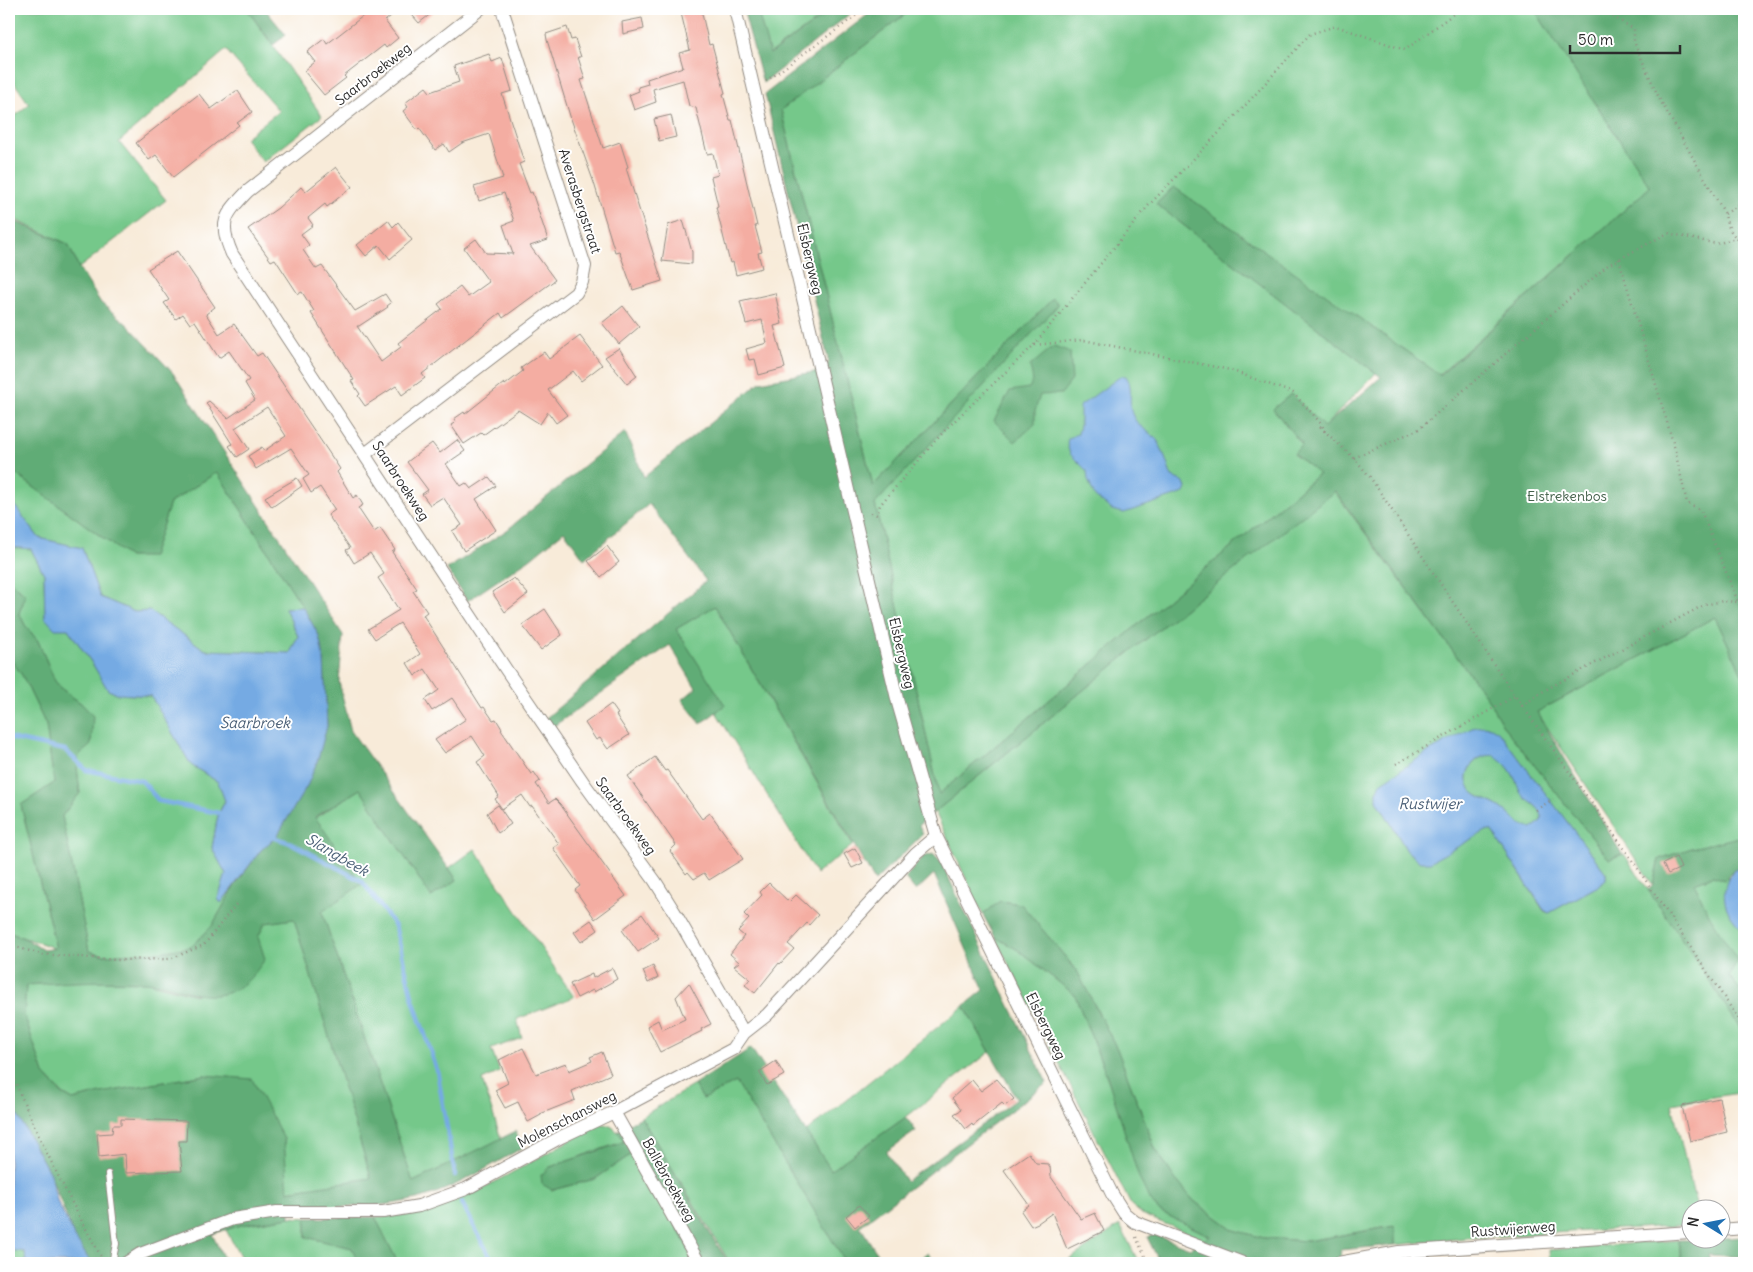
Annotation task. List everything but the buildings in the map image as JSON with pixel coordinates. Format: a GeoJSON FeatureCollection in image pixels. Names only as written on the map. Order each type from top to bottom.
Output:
{"type":"FeatureCollection","features":[{"type":"Feature","properties":{"kind":"street","name":"Saarbroekweg"},"geometry":{"type":"LineString","coordinates":[[480,9],[248,191],[233,207],[224,222],[224,237],[232,254],[518,687],[660,889],[744,1033]]}},
{"type":"Feature","properties":{"kind":"street","name":"Averasbergstraat"},"geometry":{"type":"LineString","coordinates":[[365,454],[576,293],[582,282],[585,266],[502,9]]}},
{"type":"Feature","properties":{"kind":"street","name":"Elsbergweg"},"geometry":{"type":"LineString","coordinates":[[735,9],[898,703],[936,836],[1112,1194],[1124,1213],[1135,1222]]}},
{"type":"Feature","properties":{"kind":"street","name":"Molenschansweg"},"geometry":{"type":"LineString","coordinates":[[126,1263],[140,1254],[233,1218],[277,1212],[383,1212],[419,1206],[466,1189],[561,1137],[614,1112],[732,1049],[744,1033],[767,1015],[916,853],[936,836]]}},
{"type":"Feature","properties":{"kind":"street","name":"Ballebroekweg"},"geometry":{"type":"LineString","coordinates":[[614,1112],[699,1263]]}},
{"type":"Feature","properties":{"kind":"street"},"geometry":{"type":"LineString","coordinates":[[1135,1222],[1243,1263]]}},
{"type":"Feature","properties":{"kind":"street"},"geometry":{"type":"LineString","coordinates":[[1730,1229],[1744,1228]]}},
{"type":"Feature","properties":{"kind":"street","name":"Rustwijerweg"},"geometry":{"type":"LineString","coordinates":[[1338,1263],[1399,1252],[1680,1233]]}},
{"type":"Feature","properties":{"kind":"lane"},"geometry":{"type":"LineString","coordinates":[[108,1174],[116,1244],[112,1263]]}},
{"type":"Feature","properties":{"kind":"path"},"geometry":{"type":"LineString","coordinates":[[754,89],[772,78],[865,9]]}},
{"type":"Feature","properties":{"kind":"path"},"geometry":{"type":"LineString","coordinates":[[871,513],[877,515],[880,505],[946,429],[1034,345],[1150,205],[1242,109],[1310,34],[1336,26],[1405,50],[1460,9]]}},
{"type":"Feature","properties":{"kind":"path"},"geometry":{"type":"LineString","coordinates":[[1600,9],[1634,29],[1634,42],[1659,98],[1724,214],[1727,226],[1735,238],[1744,245]]}},
{"type":"Feature","properties":{"kind":"path"},"geometry":{"type":"LineString","coordinates":[[1724,214],[1744,201]]}},
{"type":"Feature","properties":{"kind":"path"},"geometry":{"type":"LineString","coordinates":[[1354,458],[1419,430],[1608,265],[1668,233],[1717,244],[1735,238]]}},
{"type":"Feature","properties":{"kind":"path"},"geometry":{"type":"LineString","coordinates":[[1619,259],[1674,446],[1687,503],[1701,512],[1744,616]]}},
{"type":"Feature","properties":{"kind":"path"},"geometry":{"type":"LineString","coordinates":[[1034,345],[1083,340],[1230,370],[1293,393],[1317,419],[1325,433]]}},
{"type":"Feature","properties":{"kind":"path"},"geometry":{"type":"LineString","coordinates":[[1320,428],[1354,458],[1370,477],[1515,696],[1628,854],[1744,1027]]}},
{"type":"Feature","properties":{"kind":"path"},"geometry":{"type":"LineString","coordinates":[[1522,706],[1553,686],[1704,605],[1723,601],[1738,602],[1744,599]]}},
{"type":"Feature","properties":{"kind":"path"},"geometry":{"type":"LineString","coordinates":[[1396,764],[1515,696]]}},
{"type":"Feature","properties":{"kind":"path"},"geometry":{"type":"LineString","coordinates":[[1536,810],[1553,799]]}},
{"type":"Feature","properties":{"kind":"path"},"geometry":{"type":"LineString","coordinates":[[9,947],[12,946],[41,954],[117,960],[170,958],[204,945],[238,903]]}},
{"type":"Feature","properties":{"kind":"path"},"geometry":{"type":"LineString","coordinates":[[9,1066],[26,1110],[104,1263]]}},
{"type":"Feature","properties":{"kind":"path"},"geometry":{"type":"LineString","coordinates":[[1135,1222],[1137,1240],[1148,1263]]}},
{"type":"Feature","properties":{"kind":"green space"},"geometry":{"type":"Polygon","coordinates":[[[9,9],[247,9],[322,116],[263,162],[245,138],[279,111],[226,50],[119,142],[166,200],[79,268],[68,244],[9,217],[9,121],[29,104],[9,75],[9,9]]]}},
{"type":"Feature","properties":{"kind":"green space"},"geometry":{"type":"Polygon","coordinates":[[[247,9],[265,9],[286,35],[273,45],[247,9]]]}},
{"type":"Feature","properties":{"kind":"green space"},"geometry":{"type":"Polygon","coordinates":[[[743,9],[757,9],[770,54],[833,9],[856,9],[763,83],[743,9]]]}},
{"type":"Feature","properties":{"kind":"green space"},"geometry":{"type":"Polygon","coordinates":[[[757,9],[833,9],[769,54],[757,9]]]}},
{"type":"Feature","properties":{"kind":"green space","name":"Elstrekenbos"},"geometry":{"type":"Polygon","coordinates":[[[875,9],[912,9],[781,110],[873,486],[1053,298],[1058,305],[875,504],[939,794],[1161,605],[1319,474],[1294,454],[1302,444],[1273,409],[1291,394],[1324,427],[1381,377],[1156,204],[1174,187],[1440,375],[1650,187],[1534,9],[1744,9],[1744,678],[1715,617],[1537,712],[1622,854],[1609,859],[1504,727],[1488,699],[1335,491],[1136,647],[919,825],[923,834],[875,881],[715,606],[676,629],[725,705],[701,724],[682,700],[696,688],[670,645],[551,728],[546,718],[706,581],[649,504],[584,559],[564,531],[530,559],[467,601],[447,569],[507,530],[625,432],[644,477],[760,382],[814,372],[829,363],[765,94],[875,9]]]}},
{"type":"Feature","properties":{"kind":"green space"},"geometry":{"type":"Polygon","coordinates":[[[912,9],[1534,9],[1650,187],[1439,375],[1173,187],[1156,204],[1376,373],[1324,427],[1291,394],[1273,409],[1302,445],[1294,455],[1320,473],[939,794],[875,504],[1058,304],[1053,298],[873,486],[781,110],[912,9]]]}},
{"type":"Feature","properties":{"kind":"green space"},"geometry":{"type":"Polygon","coordinates":[[[9,219],[68,244],[79,268],[101,303],[128,325],[173,373],[343,635],[339,682],[351,731],[457,880],[431,897],[360,789],[315,817],[362,884],[322,912],[413,1182],[516,1131],[522,1148],[453,1186],[423,1197],[394,1204],[290,1206],[290,1217],[241,1225],[212,1234],[226,1263],[91,1263],[74,1236],[50,1174],[18,1116],[9,1090],[9,932],[28,940],[43,950],[56,948],[21,805],[54,783],[46,725],[22,675],[9,657],[9,580],[26,595],[19,613],[25,625],[38,641],[55,681],[93,716],[91,745],[79,755],[77,768],[80,793],[62,816],[89,951],[104,955],[160,952],[191,947],[212,926],[234,887],[261,850],[277,836],[308,784],[318,759],[327,726],[324,660],[319,636],[303,607],[217,472],[170,503],[152,557],[129,557],[9,469],[9,219]],[[294,919],[265,923],[258,937],[265,959],[246,983],[235,990],[219,995],[197,994],[144,982],[115,981],[26,985],[24,1015],[44,1074],[62,1094],[73,1100],[101,1093],[205,1075],[252,1079],[284,1139],[288,1191],[371,1178],[294,919]]]}},
{"type":"Feature","properties":{"kind":"green space"},"geometry":{"type":"Polygon","coordinates":[[[1054,346],[1070,352],[1072,380],[1061,394],[1040,395],[1035,411],[1035,424],[1015,442],[994,421],[1010,391],[1029,388],[1033,381],[1030,366],[1054,346]]]}},
{"type":"Feature","properties":{"kind":"green space"},"geometry":{"type":"Polygon","coordinates":[[[9,469],[129,557],[152,556],[170,503],[217,472],[303,607],[285,608],[298,636],[290,653],[205,650],[150,611],[135,612],[100,597],[82,548],[39,538],[12,502],[9,493],[9,469]]]}},
{"type":"Feature","properties":{"kind":"green space"},"geometry":{"type":"Polygon","coordinates":[[[1334,491],[1488,699],[1504,727],[1609,859],[1624,854],[1744,1034],[1744,1092],[1672,1104],[1695,1200],[1680,1200],[1680,1226],[1467,1238],[1395,1245],[1394,1226],[1307,1241],[1264,1238],[1234,1230],[1194,1201],[1175,1179],[1155,1148],[1117,1049],[1077,971],[1021,904],[1000,901],[983,915],[935,812],[1136,647],[1334,491]],[[1498,731],[1377,800],[1407,851],[1420,862],[1488,830],[1492,831],[1544,911],[1549,913],[1606,880],[1606,873],[1498,731]]]}},
{"type":"Feature","properties":{"kind":"green space"},"geometry":{"type":"Polygon","coordinates":[[[9,547],[31,549],[44,574],[45,618],[68,629],[108,690],[118,694],[151,696],[191,765],[218,782],[225,800],[218,815],[212,848],[226,874],[218,899],[221,903],[234,887],[212,926],[191,947],[160,952],[104,955],[89,951],[62,816],[80,793],[77,768],[82,704],[63,690],[55,681],[38,641],[25,625],[19,613],[26,595],[9,580],[9,547]]]}},
{"type":"Feature","properties":{"kind":"green space"},"geometry":{"type":"Polygon","coordinates":[[[715,606],[853,845],[816,874],[716,712],[724,705],[676,629],[715,606]]]}},
{"type":"Feature","properties":{"kind":"green space"},"geometry":{"type":"Polygon","coordinates":[[[1715,617],[1744,678],[1744,836],[1692,848],[1659,859],[1653,885],[1537,712],[1715,617]]]}},
{"type":"Feature","properties":{"kind":"green space"},"geometry":{"type":"Polygon","coordinates":[[[9,657],[22,675],[46,725],[54,783],[21,805],[56,949],[9,932],[9,657]]]}},
{"type":"Feature","properties":{"kind":"green space"},"geometry":{"type":"Polygon","coordinates":[[[1494,755],[1511,771],[1522,794],[1541,813],[1541,820],[1532,828],[1518,823],[1500,807],[1476,795],[1470,789],[1467,780],[1468,771],[1483,756],[1494,755]]]}},
{"type":"Feature","properties":{"kind":"green space"},"geometry":{"type":"Polygon","coordinates":[[[360,789],[431,897],[457,880],[449,868],[475,849],[574,997],[517,1019],[522,1038],[491,1049],[500,1072],[482,1080],[501,1139],[413,1182],[322,912],[315,818],[360,789]]]}},
{"type":"Feature","properties":{"kind":"green space"},"geometry":{"type":"Polygon","coordinates":[[[1744,836],[1744,867],[1734,869],[1724,880],[1713,876],[1694,883],[1708,913],[1738,961],[1729,976],[1744,995],[1744,1034],[1648,890],[1653,885],[1659,859],[1692,848],[1744,836]]]}},
{"type":"Feature","properties":{"kind":"green space"},"geometry":{"type":"Polygon","coordinates":[[[933,854],[941,862],[1047,1083],[860,1226],[883,1263],[846,1263],[736,1082],[703,1099],[694,1085],[751,1048],[831,1170],[906,1117],[916,1131],[886,1152],[906,1181],[1017,1099],[964,1006],[984,990],[934,874],[916,891],[905,878],[923,857],[933,854]]]}},
{"type":"Feature","properties":{"kind":"green space"},"geometry":{"type":"Polygon","coordinates":[[[1713,876],[1724,880],[1728,877],[1727,907],[1732,918],[1744,931],[1744,995],[1729,976],[1708,913],[1694,883],[1713,876]]]}},
{"type":"Feature","properties":{"kind":"green space"},"geometry":{"type":"Polygon","coordinates":[[[1000,901],[1021,904],[1077,971],[1117,1049],[1155,1148],[1175,1179],[1194,1201],[1234,1230],[1264,1238],[1307,1241],[1395,1226],[1395,1245],[1340,1250],[1343,1263],[1160,1263],[1147,1237],[1155,1235],[1190,1248],[1210,1236],[1159,1211],[1148,1197],[1138,1175],[1108,1079],[1075,995],[1018,950],[995,937],[983,915],[1000,901]]]}},
{"type":"Feature","properties":{"kind":"green space"},"geometry":{"type":"Polygon","coordinates":[[[294,919],[371,1178],[287,1191],[284,1139],[205,1075],[101,1093],[73,1100],[63,1094],[44,1074],[24,1015],[26,985],[84,981],[147,982],[196,995],[258,937],[265,923],[294,919]]]}},
{"type":"Feature","properties":{"kind":"green space"},"geometry":{"type":"Polygon","coordinates":[[[995,937],[1018,950],[1075,995],[1159,1211],[1210,1236],[1205,1240],[1143,1215],[1131,1205],[995,937]]]}},
{"type":"Feature","properties":{"kind":"green space"},"geometry":{"type":"Polygon","coordinates":[[[964,1006],[990,1052],[906,1117],[831,1170],[806,1132],[964,1006]]]}},
{"type":"Feature","properties":{"kind":"green space"},"geometry":{"type":"Polygon","coordinates":[[[736,1082],[846,1263],[730,1263],[641,1117],[694,1085],[703,1099],[736,1082]]]}},
{"type":"Feature","properties":{"kind":"green space"},"geometry":{"type":"Polygon","coordinates":[[[641,1117],[729,1263],[696,1263],[636,1151],[595,1179],[552,1190],[542,1184],[541,1175],[550,1167],[624,1142],[618,1131],[641,1117]]]}},
{"type":"Feature","properties":{"kind":"green space"},"geometry":{"type":"Polygon","coordinates":[[[601,1124],[612,1127],[625,1141],[550,1167],[552,1190],[595,1179],[636,1151],[696,1263],[398,1263],[375,1217],[418,1213],[454,1201],[497,1181],[601,1124]]]}},
{"type":"Feature","properties":{"kind":"green space"},"geometry":{"type":"Polygon","coordinates":[[[290,1217],[306,1218],[306,1237],[352,1248],[359,1263],[244,1263],[226,1230],[241,1225],[290,1217]]]}},
{"type":"Feature","properties":{"kind":"green space"},"geometry":{"type":"Polygon","coordinates":[[[375,1217],[398,1263],[359,1263],[352,1248],[306,1237],[306,1218],[375,1217]]]}},
{"type":"Feature","properties":{"kind":"green space"},"geometry":{"type":"Polygon","coordinates":[[[1120,1225],[1139,1263],[1064,1263],[1120,1225]]]}},
{"type":"Feature","properties":{"kind":"green space"},"geometry":{"type":"Polygon","coordinates":[[[1744,1237],[1744,1257],[1709,1255],[1710,1263],[1681,1263],[1679,1240],[1680,1250],[1730,1250],[1730,1238],[1744,1237]]]}},
{"type":"Feature","properties":{"kind":"green space"},"geometry":{"type":"Polygon","coordinates":[[[1679,1240],[1681,1263],[1550,1263],[1549,1250],[1679,1240]]]}},
{"type":"Feature","properties":{"kind":"green space"},"geometry":{"type":"Polygon","coordinates":[[[9,1250],[25,1252],[26,1263],[9,1263],[9,1250]]]}},
{"type":"Feature","properties":{"kind":"green space"},"geometry":{"type":"Polygon","coordinates":[[[928,1253],[934,1263],[914,1263],[928,1253]]]}},
{"type":"Feature","properties":{"kind":"water"},"geometry":{"type":"Polygon","coordinates":[[[1121,376],[1126,376],[1129,381],[1131,408],[1134,418],[1157,440],[1164,453],[1172,477],[1184,482],[1186,488],[1184,493],[1124,513],[1112,510],[1095,497],[1088,480],[1087,471],[1070,454],[1067,444],[1068,439],[1078,433],[1080,406],[1121,376]]]}},
{"type":"Feature","properties":{"kind":"water","name":"Saarbroek"},"geometry":{"type":"Polygon","coordinates":[[[9,493],[12,502],[39,538],[82,548],[100,597],[135,612],[150,611],[205,650],[290,653],[298,636],[285,608],[303,607],[319,636],[324,660],[327,726],[318,759],[308,784],[277,836],[261,850],[221,903],[218,899],[226,874],[212,848],[218,815],[225,801],[218,782],[191,765],[151,696],[118,694],[108,690],[68,629],[55,629],[45,618],[44,574],[31,549],[9,547],[9,493]]]}},
{"type":"Feature","properties":{"kind":"water","name":"Rustwijer"},"geometry":{"type":"Polygon","coordinates":[[[1483,726],[1491,727],[1498,731],[1606,873],[1606,880],[1549,913],[1544,910],[1492,831],[1488,830],[1430,862],[1420,862],[1407,851],[1377,800],[1377,792],[1381,783],[1428,752],[1472,728],[1483,726]],[[1494,755],[1478,759],[1468,770],[1467,780],[1470,789],[1476,795],[1500,807],[1522,825],[1532,828],[1541,820],[1541,813],[1525,798],[1511,772],[1494,755]]]}},
{"type":"Feature","properties":{"kind":"water"},"geometry":{"type":"Polygon","coordinates":[[[1744,867],[1744,931],[1728,910],[1724,894],[1734,869],[1744,867]]]}},
{"type":"Feature","properties":{"kind":"water"},"geometry":{"type":"Polygon","coordinates":[[[9,1090],[18,1116],[50,1174],[58,1203],[74,1236],[91,1263],[26,1263],[25,1252],[9,1250],[9,1090]]]}},
{"type":"Feature","properties":{"kind":"waterway","name":"Slangbeek"},"geometry":{"type":"LineString","coordinates":[[9,738],[65,750],[86,770],[142,781],[159,801],[224,814]]}},
{"type":"Feature","properties":{"kind":"waterway","name":"Slangbeek"},"geometry":{"type":"LineString","coordinates":[[269,836],[291,843],[362,881],[395,926],[413,1000],[437,1070],[455,1175]]}},
{"type":"Feature","properties":{"kind":"waterway","name":"Slangbeek"},"geometry":{"type":"LineString","coordinates":[[462,1203],[493,1263]]}}]}
